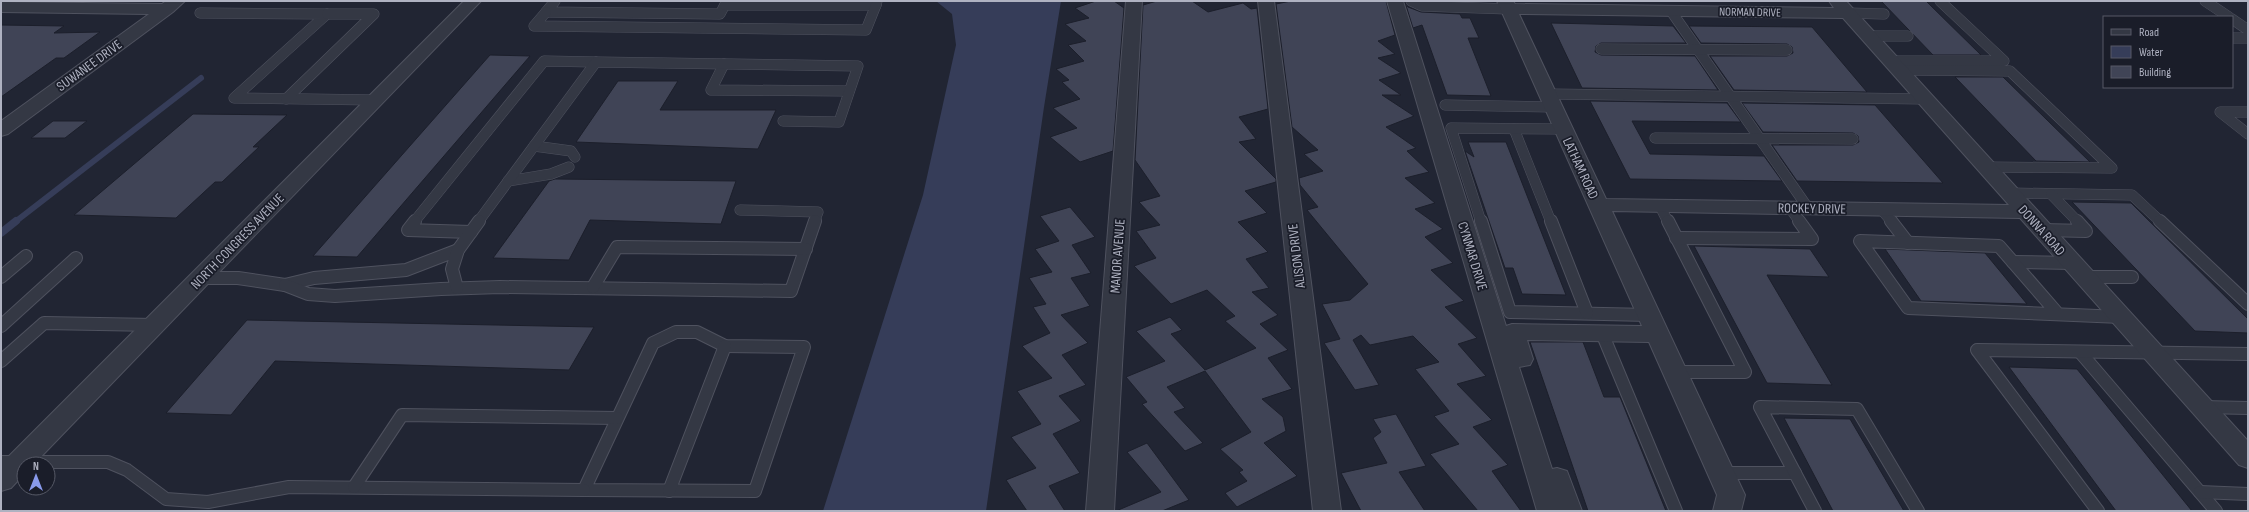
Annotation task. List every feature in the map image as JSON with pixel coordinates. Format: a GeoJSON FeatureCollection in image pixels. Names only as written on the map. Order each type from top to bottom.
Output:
{"type":"FeatureCollection","features":[{"type":"Feature","properties":{"kind":"street","name":"NORTH CONGRESS AVENUE"},"geometry":{"type":"LineString","coordinates":[[1,481],[11,462],[154,325],[473,1]]}},
{"type":"Feature","properties":{"kind":"street","name":"MANOR AVENUE"},"geometry":{"type":"LineString","coordinates":[[1100,511],[1134,1]]}},
{"type":"Feature","properties":{"kind":"street","name":"ALISON DRIVE"},"geometry":{"type":"LineString","coordinates":[[1266,1],[1326,511]]}},
{"type":"Feature","properties":{"kind":"street","name":"CYNMAR DRIVE"},"geometry":{"type":"LineString","coordinates":[[1395,1],[1552,511]]}},
{"type":"Feature","properties":{"kind":"street"},"geometry":{"type":"LineString","coordinates":[[1,7],[172,5]]}},
{"type":"Feature","properties":{"kind":"street","name":"SUWANEE DRIVE"},"geometry":{"type":"LineString","coordinates":[[1,130],[9,118],[172,5]]}},
{"type":"Feature","properties":{"kind":"street","name":"NORMAN DRIVE"},"geometry":{"type":"LineString","coordinates":[[1507,5],[1671,11],[1842,7]]}},
{"type":"Feature","properties":{"kind":"street","name":"LATHAM ROAD"},"geometry":{"type":"LineString","coordinates":[[1507,5],[1731,495],[1727,511]]}},
{"type":"Feature","properties":{"kind":"street","name":"DONNA ROAD"},"geometry":{"type":"LineString","coordinates":[[1842,7],[2248,458]]}},
{"type":"Feature","properties":{"kind":"street","name":"ROCKEY DRIVE"},"geometry":{"type":"LineString","coordinates":[[1598,205],[2026,212]]}},
{"type":"Feature","properties":{"kind":"street"},"geometry":{"type":"LineString","coordinates":[[1568,511],[1512,332],[1602,333],[1653,325]]}},
{"type":"Feature","properties":{"kind":"lane"},"geometry":{"type":"LineString","coordinates":[[546,12],[720,14],[726,3],[876,3],[866,30],[534,26],[555,1]]}},
{"type":"Feature","properties":{"kind":"lane"},"geometry":{"type":"LineString","coordinates":[[1411,1],[1422,6],[1507,5]]}},
{"type":"Feature","properties":{"kind":"lane"},"geometry":{"type":"LineString","coordinates":[[1894,65],[2004,61],[1940,1]]}},
{"type":"Feature","properties":{"kind":"lane"},"geometry":{"type":"LineString","coordinates":[[2205,1],[2228,16]]}},
{"type":"Feature","properties":{"kind":"lane"},"geometry":{"type":"LineString","coordinates":[[1842,7],[1884,14]]}},
{"type":"Feature","properties":{"kind":"lane"},"geometry":{"type":"LineString","coordinates":[[1671,11],[1760,139],[1799,208],[1812,239],[1676,238]]}},
{"type":"Feature","properties":{"kind":"lane"},"geometry":{"type":"LineString","coordinates":[[200,13],[374,14],[286,99]]}},
{"type":"Feature","properties":{"kind":"lane"},"geometry":{"type":"LineString","coordinates":[[327,14],[234,98],[376,100]]}},
{"type":"Feature","properties":{"kind":"lane"},"geometry":{"type":"LineString","coordinates":[[2233,20],[2248,30]]}},
{"type":"Feature","properties":{"kind":"lane"},"geometry":{"type":"LineString","coordinates":[[1868,36],[1908,36]]}},
{"type":"Feature","properties":{"kind":"lane"},"geometry":{"type":"LineString","coordinates":[[2233,38],[2248,38]]}},
{"type":"Feature","properties":{"kind":"lane"},"geometry":{"type":"LineString","coordinates":[[1601,49],[1787,50]]}},
{"type":"Feature","properties":{"kind":"lane"},"geometry":{"type":"LineString","coordinates":[[471,232],[408,230],[544,62],[858,66],[839,122],[783,121]]}},
{"type":"Feature","properties":{"kind":"lane"},"geometry":{"type":"LineString","coordinates":[[457,288],[452,269],[458,250],[596,62]]}},
{"type":"Feature","properties":{"kind":"lane"},"geometry":{"type":"LineString","coordinates":[[724,64],[711,90],[849,91]]}},
{"type":"Feature","properties":{"kind":"lane"},"geometry":{"type":"LineString","coordinates":[[1894,65],[2010,71],[2112,168],[1986,167]]}},
{"type":"Feature","properties":{"kind":"lane"},"geometry":{"type":"LineString","coordinates":[[1444,106],[1551,101],[1730,96],[1925,99]]}},
{"type":"Feature","properties":{"kind":"lane"},"geometry":{"type":"LineString","coordinates":[[2248,112],[2220,112],[2248,134]]}},
{"type":"Feature","properties":{"kind":"lane"},"geometry":{"type":"LineString","coordinates":[[1563,129],[1452,128],[1510,312],[1587,313],[1653,325]]}},
{"type":"Feature","properties":{"kind":"lane"},"geometry":{"type":"LineString","coordinates":[[1514,128],[1587,313]]}},
{"type":"Feature","properties":{"kind":"lane"},"geometry":{"type":"LineString","coordinates":[[1655,138],[1853,139]]}},
{"type":"Feature","properties":{"kind":"lane"},"geometry":{"type":"LineString","coordinates":[[534,146],[570,151],[575,157]]}},
{"type":"Feature","properties":{"kind":"lane"},"geometry":{"type":"LineString","coordinates":[[508,181],[551,174],[568,167]]}},
{"type":"Feature","properties":{"kind":"lane"},"geometry":{"type":"LineString","coordinates":[[2009,193],[2132,195],[2248,304]]}},
{"type":"Feature","properties":{"kind":"lane"},"geometry":{"type":"LineString","coordinates":[[2043,230],[2086,231],[2051,194]]}},
{"type":"Feature","properties":{"kind":"lane"},"geometry":{"type":"LineString","coordinates":[[1660,206],[1745,372],[1675,372]]}},
{"type":"Feature","properties":{"kind":"lane"},"geometry":{"type":"LineString","coordinates":[[1881,209],[1908,243]]}},
{"type":"Feature","properties":{"kind":"lane"},"geometry":{"type":"LineString","coordinates":[[286,285],[294,291],[311,295],[346,296],[457,288],[593,287],[792,291],[818,212],[740,210]]}},
{"type":"Feature","properties":{"kind":"lane"},"geometry":{"type":"LineString","coordinates":[[2058,314],[1999,246],[1860,242],[1908,308],[2121,317]]}},
{"type":"Feature","properties":{"kind":"lane"},"geometry":{"type":"LineString","coordinates":[[593,287],[617,247],[806,249]]}},
{"type":"Feature","properties":{"kind":"lane"},"geometry":{"type":"LineString","coordinates":[[201,278],[238,278],[286,285],[314,278],[406,270],[458,250]]}},
{"type":"Feature","properties":{"kind":"lane"},"geometry":{"type":"LineString","coordinates":[[1,278],[26,256]]}},
{"type":"Feature","properties":{"kind":"lane"},"geometry":{"type":"LineString","coordinates":[[1,326],[76,258]]}},
{"type":"Feature","properties":{"kind":"lane"},"geometry":{"type":"LineString","coordinates":[[2013,262],[2132,277]]}},
{"type":"Feature","properties":{"kind":"lane"},"geometry":{"type":"LineString","coordinates":[[1,361],[44,323],[154,325]]}},
{"type":"Feature","properties":{"kind":"lane"},"geometry":{"type":"LineString","coordinates":[[11,462],[108,462],[127,470],[166,499],[201,502],[208,502],[289,486],[354,487],[584,490],[669,491],[755,491],[804,347],[725,346],[696,332],[676,332],[653,343],[584,490]]}},
{"type":"Feature","properties":{"kind":"lane"},"geometry":{"type":"LineString","coordinates":[[1602,333],[1676,511]]}},
{"type":"Feature","properties":{"kind":"lane"},"geometry":{"type":"LineString","coordinates":[[669,491],[725,346]]}},
{"type":"Feature","properties":{"kind":"lane"},"geometry":{"type":"LineString","coordinates":[[2098,511],[1977,350],[2248,354]]}},
{"type":"Feature","properties":{"kind":"lane"},"geometry":{"type":"LineString","coordinates":[[2080,352],[2216,511]]}},
{"type":"Feature","properties":{"kind":"lane"},"geometry":{"type":"LineString","coordinates":[[1815,511],[1760,407],[1857,409],[1918,511]]}},
{"type":"Feature","properties":{"kind":"lane"},"geometry":{"type":"LineString","coordinates":[[2202,407],[2248,408]]}},
{"type":"Feature","properties":{"kind":"lane"},"geometry":{"type":"LineString","coordinates":[[354,487],[402,415],[617,418]]}},
{"type":"Feature","properties":{"kind":"lane"},"geometry":{"type":"LineString","coordinates":[[1721,473],[1795,473]]}},
{"type":"Feature","properties":{"kind":"lane"},"geometry":{"type":"LineString","coordinates":[[2200,492],[2248,494]]}},
{"type":"Feature","properties":{"kind":"water"},"geometry":{"type":"Polygon","coordinates":[[[936,1],[1061,1],[1044,107],[986,511],[823,511],[923,195],[956,45],[952,14],[936,1]]]}},
{"type":"Feature","properties":{"kind":"building"},"geometry":{"type":"Polygon","coordinates":[[[1096,1],[1114,1],[1124,8],[1113,151],[1080,162],[1050,137],[1077,128],[1053,108],[1080,99],[1062,82],[1069,80],[1056,69],[1084,61],[1068,45],[1086,41],[1065,24],[1089,18],[1075,8],[1096,1]]]}},
{"type":"Feature","properties":{"kind":"building"},"geometry":{"type":"Polygon","coordinates":[[[1157,1],[1192,1],[1208,12],[1243,3],[1251,9],[1257,8],[1268,109],[1239,117],[1256,139],[1239,142],[1276,179],[1276,182],[1245,191],[1267,213],[1238,222],[1268,252],[1246,259],[1269,288],[1252,292],[1278,315],[1260,324],[1288,350],[1268,358],[1292,389],[1262,399],[1283,417],[1286,431],[1264,443],[1297,476],[1237,507],[1225,493],[1247,481],[1239,472],[1243,470],[1220,449],[1251,432],[1205,371],[1167,387],[1185,408],[1174,412],[1203,443],[1185,451],[1142,404],[1147,402],[1126,377],[1165,361],[1136,331],[1170,317],[1182,330],[1171,334],[1205,370],[1256,348],[1225,321],[1235,316],[1207,290],[1171,304],[1134,266],[1156,258],[1136,231],[1160,225],[1139,202],[1160,196],[1135,160],[1143,5],[1157,1]]]}},
{"type":"Feature","properties":{"kind":"building"},"geometry":{"type":"Polygon","coordinates":[[[1291,1],[1386,1],[1395,35],[1378,41],[1395,54],[1378,58],[1401,73],[1379,80],[1401,95],[1382,95],[1414,116],[1386,127],[1416,148],[1407,151],[1429,172],[1405,178],[1435,203],[1415,209],[1443,229],[1425,237],[1453,263],[1431,270],[1464,301],[1445,307],[1477,338],[1458,344],[1486,376],[1457,384],[1492,420],[1473,427],[1508,465],[1492,471],[1521,511],[1478,511],[1430,454],[1459,444],[1434,416],[1449,411],[1415,369],[1439,362],[1413,336],[1370,345],[1361,335],[1353,340],[1379,385],[1355,390],[1324,343],[1340,339],[1322,304],[1350,300],[1368,284],[1307,210],[1318,207],[1300,185],[1299,178],[1323,171],[1304,154],[1318,150],[1292,127],[1276,4],[1291,1]]]}},
{"type":"Feature","properties":{"kind":"building"},"geometry":{"type":"Polygon","coordinates":[[[1881,1],[1926,1],[1981,55],[1933,55],[1881,1]]]}},
{"type":"Feature","properties":{"kind":"building"},"geometry":{"type":"Polygon","coordinates":[[[1405,2],[1408,7],[1421,12],[1460,14],[1462,18],[1470,18],[1479,38],[1468,38],[1491,96],[1447,95],[1422,25],[1413,28],[1405,2]]]}},
{"type":"Feature","properties":{"kind":"building"},"geometry":{"type":"Polygon","coordinates":[[[1551,23],[1673,26],[1686,43],[1601,43],[1596,46],[1595,52],[1601,55],[1695,56],[1718,90],[1582,88],[1551,23]]]}},
{"type":"Feature","properties":{"kind":"building"},"geometry":{"type":"Polygon","coordinates":[[[1,25],[64,26],[54,33],[100,32],[64,58],[56,58],[1,97],[1,25]]]}},
{"type":"Feature","properties":{"kind":"building"},"geometry":{"type":"Polygon","coordinates":[[[1689,26],[1812,27],[1867,92],[1734,90],[1710,56],[1787,56],[1793,53],[1792,47],[1787,44],[1701,43],[1689,26]]]}},
{"type":"Feature","properties":{"kind":"building"},"geometry":{"type":"Polygon","coordinates":[[[490,55],[530,56],[357,257],[313,256],[490,55]]]}},
{"type":"Feature","properties":{"kind":"building"},"geometry":{"type":"Polygon","coordinates":[[[1955,77],[2003,77],[2090,162],[2036,161],[1955,77]]]}},
{"type":"Feature","properties":{"kind":"building"},"geometry":{"type":"Polygon","coordinates":[[[618,81],[678,81],[660,110],[776,110],[758,149],[576,142],[618,81]]]}},
{"type":"Feature","properties":{"kind":"building"},"geometry":{"type":"Polygon","coordinates":[[[1590,101],[1727,103],[1741,122],[1632,121],[1650,154],[1764,156],[1782,181],[1630,179],[1590,101]]]}},
{"type":"Feature","properties":{"kind":"building"},"geometry":{"type":"Polygon","coordinates":[[[1742,103],[1875,105],[1943,183],[1797,181],[1772,145],[1853,145],[1859,142],[1858,136],[1853,133],[1763,132],[1742,103]]]}},
{"type":"Feature","properties":{"kind":"building"},"geometry":{"type":"Polygon","coordinates":[[[193,114],[287,115],[253,147],[259,147],[222,182],[215,182],[176,218],[74,215],[193,114]]]}},
{"type":"Feature","properties":{"kind":"building"},"geometry":{"type":"Polygon","coordinates":[[[53,121],[87,121],[65,138],[31,138],[53,121]]]}},
{"type":"Feature","properties":{"kind":"building"},"geometry":{"type":"Polygon","coordinates":[[[1468,142],[1506,142],[1566,295],[1522,294],[1513,268],[1505,268],[1465,151],[1474,157],[1468,142]]]}},
{"type":"Feature","properties":{"kind":"building"},"geometry":{"type":"Polygon","coordinates":[[[555,179],[736,181],[721,224],[590,220],[569,260],[493,258],[549,181],[555,179]]]}},
{"type":"Feature","properties":{"kind":"building"},"geometry":{"type":"Polygon","coordinates":[[[2072,202],[2131,203],[2248,319],[2248,333],[2195,331],[2072,202]]]}},
{"type":"Feature","properties":{"kind":"building"},"geometry":{"type":"Polygon","coordinates":[[[1070,207],[1095,237],[1072,245],[1091,273],[1071,278],[1090,306],[1061,315],[1088,343],[1062,355],[1086,385],[1059,396],[1081,421],[1053,434],[1080,473],[1049,486],[1065,511],[1027,511],[1006,480],[1036,468],[1011,437],[1041,424],[1017,391],[1052,378],[1022,346],[1050,333],[1033,307],[1046,304],[1029,278],[1052,272],[1035,249],[1059,241],[1040,216],[1070,207]]]}},
{"type":"Feature","properties":{"kind":"building"},"geometry":{"type":"Polygon","coordinates":[[[1694,246],[1810,249],[1829,277],[1767,275],[1832,385],[1767,383],[1694,246]]]}},
{"type":"Feature","properties":{"kind":"building"},"geometry":{"type":"Polygon","coordinates":[[[1885,249],[1985,253],[2027,304],[1921,301],[1885,249]]]}},
{"type":"Feature","properties":{"kind":"building"},"geometry":{"type":"Polygon","coordinates":[[[247,320],[594,327],[569,370],[275,361],[231,415],[166,413],[247,320]]]}},
{"type":"Feature","properties":{"kind":"building"},"geometry":{"type":"Polygon","coordinates":[[[1530,342],[1583,342],[1604,397],[1620,397],[1666,511],[1588,511],[1530,342]]]}},
{"type":"Feature","properties":{"kind":"building"},"geometry":{"type":"Polygon","coordinates":[[[2009,367],[2077,369],[2192,511],[2116,511],[2009,367]]]}},
{"type":"Feature","properties":{"kind":"building"},"geometry":{"type":"Polygon","coordinates":[[[1396,414],[1426,466],[1399,472],[1425,511],[1361,511],[1341,473],[1387,463],[1373,438],[1381,432],[1373,419],[1396,414]]]}},
{"type":"Feature","properties":{"kind":"building"},"geometry":{"type":"Polygon","coordinates":[[[1784,418],[1850,419],[1904,511],[1833,511],[1784,418]]]}},
{"type":"Feature","properties":{"kind":"building"},"geometry":{"type":"Polygon","coordinates":[[[1147,443],[1189,500],[1162,511],[1116,511],[1161,492],[1127,452],[1147,443]]]}},
{"type":"Feature","properties":{"kind":"waterway"},"geometry":{"type":"LineString","coordinates":[[15,222],[201,78]]}},
{"type":"Feature","properties":{"kind":"waterway"},"geometry":{"type":"LineString","coordinates":[[1,233],[16,221]]}}]}
